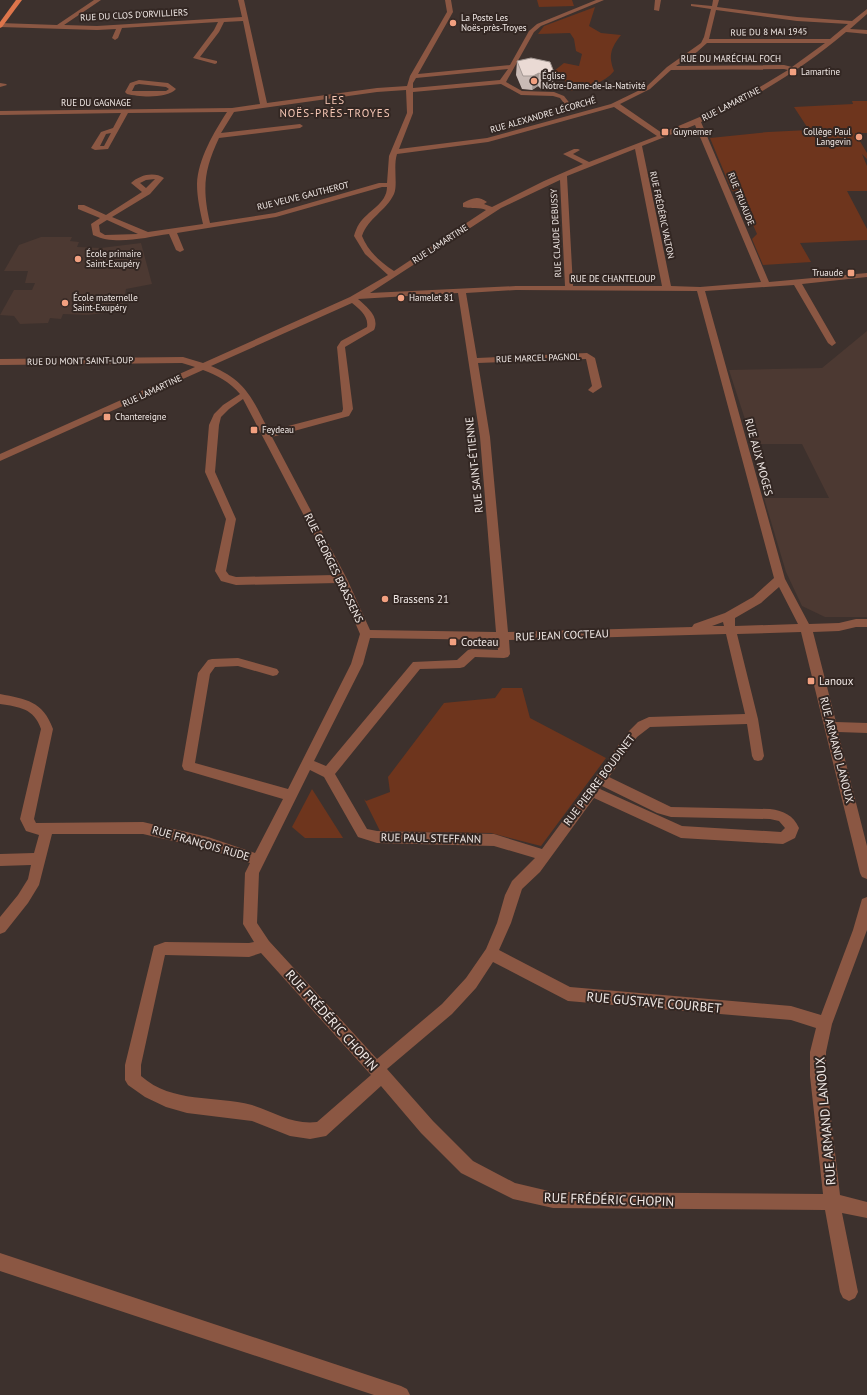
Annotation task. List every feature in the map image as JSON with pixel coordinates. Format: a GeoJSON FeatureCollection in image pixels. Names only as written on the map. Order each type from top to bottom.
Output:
{"type":"FeatureCollection","features":[{"type":"Feature","properties":{"kind":"main road"},"geometry":{"type":"LineString","coordinates":[[0,25],[19,0]]}},
{"type":"Feature","properties":{"kind":"street"},"geometry":{"type":"LineString","coordinates":[[60,26],[98,0]]}},
{"type":"Feature","properties":{"kind":"street"},"geometry":{"type":"LineString","coordinates":[[241,0],[264,106]]}},
{"type":"Feature","properties":{"kind":"street"},"geometry":{"type":"LineString","coordinates":[[394,275],[376,261],[360,242],[358,236],[362,225],[389,199],[391,193],[391,169],[395,152],[410,113],[410,89],[413,76],[450,12],[448,0]]}},
{"type":"Feature","properties":{"kind":"street"},"geometry":{"type":"LineString","coordinates":[[572,110],[562,97],[554,94],[521,93],[503,81],[532,31],[538,25],[602,0]]}},
{"type":"Feature","properties":{"kind":"street"},"geometry":{"type":"LineString","coordinates":[[657,10],[658,0]]}},
{"type":"Feature","properties":{"kind":"street"},"geometry":{"type":"LineString","coordinates":[[706,41],[716,0]]}},
{"type":"Feature","properties":{"kind":"street"},"geometry":{"type":"LineString","coordinates":[[693,5],[797,20],[853,23]]}},
{"type":"Feature","properties":{"kind":"street","name":"RUE LAMARTINE"},"geometry":{"type":"LineString","coordinates":[[0,458],[356,298],[394,275],[492,210],[528,191],[697,121],[751,95],[832,41],[866,13]]}},
{"type":"Feature","properties":{"kind":"street","name":"RUE DU CLOS D'ORVILLIERS"},"geometry":{"type":"LineString","coordinates":[[0,25],[120,27],[244,19]]}},
{"type":"Feature","properties":{"kind":"street"},"geometry":{"type":"LineString","coordinates":[[215,62],[196,58],[219,30],[222,20]]}},
{"type":"Feature","properties":{"kind":"street"},"geometry":{"type":"LineString","coordinates":[[115,38],[120,27]]}},
{"type":"Feature","properties":{"kind":"street"},"geometry":{"type":"LineString","coordinates":[[845,30],[867,32]]}},
{"type":"Feature","properties":{"kind":"street","name":"RUE DU 8 MAI 1945"},"geometry":{"type":"LineString","coordinates":[[706,41],[832,41]]}},
{"type":"Feature","properties":{"kind":"street","name":"RUE ALEXANDRE LÉCORCHÉ"},"geometry":{"type":"LineString","coordinates":[[395,152],[472,143],[615,104],[648,88],[669,68],[695,51],[706,41]]}},
{"type":"Feature","properties":{"kind":"street","name":"RUE DU MARÉCHAL FOCH"},"geometry":{"type":"LineString","coordinates":[[669,68],[784,67],[792,69]]}},
{"type":"Feature","properties":{"kind":"street"},"geometry":{"type":"LineString","coordinates":[[413,76],[492,69],[510,70]]}},
{"type":"Feature","properties":{"kind":"street"},"geometry":{"type":"LineString","coordinates":[[510,70],[515,90]]}},
{"type":"Feature","properties":{"kind":"street","name":"RUE DU GAGNAGE"},"geometry":{"type":"LineString","coordinates":[[0,113],[177,111],[230,112],[376,90],[410,89],[503,81],[514,82]]}},
{"type":"Feature","properties":{"kind":"street"},"geometry":{"type":"LineString","coordinates":[[171,98],[132,94],[128,92],[132,84],[139,82],[168,85],[173,89],[171,98],[177,111]]}},
{"type":"Feature","properties":{"kind":"street"},"geometry":{"type":"LineString","coordinates":[[615,104],[662,136]]}},
{"type":"Feature","properties":{"kind":"street"},"geometry":{"type":"LineString","coordinates":[[116,129],[124,112]]}},
{"type":"Feature","properties":{"kind":"street"},"geometry":{"type":"LineString","coordinates":[[207,225],[201,185],[202,173],[217,136],[230,112]]}},
{"type":"Feature","properties":{"kind":"street","name":"RUE TRUAUDE"},"geometry":{"type":"LineString","coordinates":[[697,121],[766,284]]}},
{"type":"Feature","properties":{"kind":"street"},"geometry":{"type":"LineString","coordinates":[[217,136],[300,126]]}},
{"type":"Feature","properties":{"kind":"street","name":"RUE FRÉDÉRIC VALTON"},"geometry":{"type":"LineString","coordinates":[[638,146],[667,289]]}},
{"type":"Feature","properties":{"kind":"street"},"geometry":{"type":"LineString","coordinates":[[576,150],[567,154],[590,166]]}},
{"type":"Feature","properties":{"kind":"street","name":"RUE CLAUDE DEBUSSY"},"geometry":{"type":"LineString","coordinates":[[563,176],[569,288]]}},
{"type":"Feature","properties":{"kind":"street","name":"RUE VEUVE GAUTHEROT"},"geometry":{"type":"LineString","coordinates":[[106,217],[95,224],[96,233],[104,237],[132,237],[276,215],[376,187],[391,185]]}},
{"type":"Feature","properties":{"kind":"street"},"geometry":{"type":"LineString","coordinates":[[106,217],[138,199],[147,192]]}},
{"type":"Feature","properties":{"kind":"street"},"geometry":{"type":"LineString","coordinates":[[479,205],[492,210]]}},
{"type":"Feature","properties":{"kind":"street"},"geometry":{"type":"LineString","coordinates":[[81,207],[148,235]]}},
{"type":"Feature","properties":{"kind":"street"},"geometry":{"type":"LineString","coordinates":[[172,231],[180,250]]}},
{"type":"Feature","properties":{"kind":"street","name":"RUE DE CHANTELOUP"},"geometry":{"type":"LineString","coordinates":[[356,298],[516,288],[700,289],[867,275]]}},
{"type":"Feature","properties":{"kind":"street"},"geometry":{"type":"LineString","coordinates":[[797,282],[832,343]]}},
{"type":"Feature","properties":{"kind":"street","name":"RUE AUX MOGES"},"geometry":{"type":"LineString","coordinates":[[700,289],[780,579],[806,628]]}},
{"type":"Feature","properties":{"kind":"street","name":"RUE SAINT-ÉTIENNE"},"geometry":{"type":"LineString","coordinates":[[462,292],[485,437],[503,636]]}},
{"type":"Feature","properties":{"kind":"street"},"geometry":{"type":"LineString","coordinates":[[267,435],[346,414],[348,409],[341,347],[344,343],[371,328],[372,324],[371,317],[356,298]]}},
{"type":"Feature","properties":{"kind":"street","name":"RUE MARCEL PAGNOL"},"geometry":{"type":"LineString","coordinates":[[473,361],[587,356],[592,358],[594,367],[597,387],[593,390]]}},
{"type":"Feature","properties":{"kind":"street"},"geometry":{"type":"LineString","coordinates":[[160,360],[171,365],[175,371],[174,376],[167,384]]}},
{"type":"Feature","properties":{"kind":"street","name":"RUE DU MONT SAINT-LOUP"},"geometry":{"type":"LineString","coordinates":[[0,362],[183,360],[204,366]]}},
{"type":"Feature","properties":{"kind":"street","name":"RUE GEORGES BRASSENS"},"geometry":{"type":"LineString","coordinates":[[204,366],[237,384],[246,394],[342,579],[366,634],[357,664],[289,796],[252,873],[250,924]]}},
{"type":"Feature","properties":{"kind":"street"},"geometry":{"type":"LineString","coordinates":[[246,394],[226,407],[217,416],[214,425],[210,472],[231,519],[220,571],[224,578],[236,581],[342,579]]}},
{"type":"Feature","properties":{"kind":"street","name":"RUE JEAN COCTEAU"},"geometry":{"type":"LineString","coordinates":[[686,630],[729,616],[757,600],[780,579]]}},
{"type":"Feature","properties":{"kind":"street"},"geometry":{"type":"LineString","coordinates":[[729,616],[730,630],[752,718],[758,756]]}},
{"type":"Feature","properties":{"kind":"street","name":"RUE JEAN COCTEAU"},"geometry":{"type":"LineString","coordinates":[[366,634],[503,636],[839,627],[856,623],[867,623]]}},
{"type":"Feature","properties":{"kind":"street","name":"RUE ARMAND LANOUX"},"geometry":{"type":"LineString","coordinates":[[806,628],[831,727],[862,833],[867,873]]}},
{"type":"Feature","properties":{"kind":"street"},"geometry":{"type":"LineString","coordinates":[[306,763],[328,774],[417,665],[460,664],[472,653],[504,654],[503,636]]}},
{"type":"Feature","properties":{"kind":"street"},"geometry":{"type":"LineString","coordinates":[[273,672],[238,662],[212,663],[204,673],[188,766],[289,796]]}},
{"type":"Feature","properties":{"kind":"street","name":"RUE FRANÇOIS RUDE"},"geometry":{"type":"LineString","coordinates":[[0,699],[20,702],[35,708],[45,718],[48,729],[27,819],[31,827],[47,829],[156,829],[208,843],[258,860]]}},
{"type":"Feature","properties":{"kind":"street","name":"RUE PIERRE BOUDINET"},"geometry":{"type":"LineString","coordinates":[[264,946],[249,950],[165,948],[159,951],[133,1065],[132,1080],[141,1088],[186,1105],[242,1111],[262,1116],[290,1129],[310,1132],[320,1130],[379,1072],[447,1009],[471,983],[491,953],[504,923],[512,895],[517,885],[535,868],[633,734],[642,725],[649,722],[752,718]]}},
{"type":"Feature","properties":{"kind":"street"},"geometry":{"type":"LineString","coordinates":[[831,727],[867,728]]}},
{"type":"Feature","properties":{"kind":"street","name":"RUE PAUL STEFFANN"},"geometry":{"type":"LineString","coordinates":[[328,774],[363,834],[377,837],[494,840],[544,855]]}},
{"type":"Feature","properties":{"kind":"street"},"geometry":{"type":"LineString","coordinates":[[591,791],[682,832],[783,838],[790,834],[792,828],[790,822],[785,817],[770,814],[671,812],[600,779]]}},
{"type":"Feature","properties":{"kind":"street"},"geometry":{"type":"LineString","coordinates":[[0,928],[23,899],[34,881],[47,829]]}},
{"type":"Feature","properties":{"kind":"street"},"geometry":{"type":"LineString","coordinates":[[0,860],[39,859]]}},
{"type":"Feature","properties":{"kind":"street","name":"RUE ARMAND LANOUX"},"geometry":{"type":"LineString","coordinates":[[849,1292],[832,1202],[818,1076],[818,1052],[825,1024],[860,930],[867,903]]}},
{"type":"Feature","properties":{"kind":"street","name":"RUE FRÉDÉRIC CHOPIN"},"geometry":{"type":"LineString","coordinates":[[250,924],[264,946],[427,1127],[467,1167],[513,1191],[553,1200],[832,1202],[867,1210]]}},
{"type":"Feature","properties":{"kind":"street","name":"RUE GUSTAVE COURBET"},"geometry":{"type":"LineString","coordinates":[[491,953],[568,994],[791,1013],[825,1024]]}},
{"type":"Feature","properties":{"kind":"street"},"geometry":{"type":"LineString","coordinates":[[0,1262],[401,1395]]}},
{"type":"Feature","properties":{"kind":"shaded area"},"geometry":{"type":"Polygon","coordinates":[[[537,0],[572,0],[574,6],[539,7],[537,0]]]}},
{"type":"Feature","properties":{"kind":"shaded area"},"geometry":{"type":"Polygon","coordinates":[[[595,7],[589,26],[601,33],[621,35],[613,48],[611,56],[614,71],[600,82],[570,91],[564,80],[554,71],[564,63],[579,66],[582,54],[576,51],[574,39],[570,33],[538,34],[544,26],[595,7]]]}},
{"type":"Feature","properties":{"kind":"shaded area"},"geometry":{"type":"Polygon","coordinates":[[[852,101],[867,101],[867,133],[855,133],[867,153],[867,159],[862,154],[867,166],[867,191],[847,191],[867,229],[867,240],[800,243],[811,262],[763,265],[752,239],[757,234],[739,193],[732,191],[710,138],[768,132],[809,130],[794,107],[853,104],[852,101]]]}},
{"type":"Feature","properties":{"kind":"shaded area","name":"École primaire Saint-Exupéry"},"geometry":{"type":"Polygon","coordinates":[[[41,237],[72,237],[70,241],[79,242],[77,247],[101,248],[141,243],[152,284],[126,289],[122,311],[87,315],[63,314],[61,319],[50,318],[48,323],[20,324],[14,316],[0,315],[14,290],[32,290],[35,283],[25,283],[28,271],[4,271],[19,245],[41,237]]]}},
{"type":"Feature","properties":{"kind":"shaded area"},"geometry":{"type":"Polygon","coordinates":[[[867,331],[867,617],[825,617],[802,606],[786,572],[764,498],[829,498],[802,444],[753,444],[729,370],[822,368],[867,331]]]}},
{"type":"Feature","properties":{"kind":"shaded area"},"geometry":{"type":"Polygon","coordinates":[[[502,688],[522,688],[530,718],[606,758],[541,846],[491,833],[380,831],[364,799],[366,801],[390,792],[388,777],[444,703],[495,698],[502,688]]]}},
{"type":"Feature","properties":{"kind":"shaded area"},"geometry":{"type":"Polygon","coordinates":[[[312,789],[343,838],[305,838],[292,827],[312,789]]]}},
{"type":"Feature","properties":{"kind":"building"},"geometry":{"type":"Polygon","coordinates":[[[531,58],[550,62],[555,75],[542,75],[539,73],[533,76],[523,76],[517,61],[531,58]]]}},
{"type":"Feature","properties":{"kind":"place","name":"La Poste Les Noës-près-Troyes"},"geometry":{"type":"Point","coordinates":[453,23]}},
{"type":"Feature","properties":{"kind":"place","name":"Lamartine"},"geometry":{"type":"Point","coordinates":[793,72]}},
{"type":"Feature","properties":{"kind":"place","name":"Église Notre-Dame-de-la-Nativité"},"geometry":{"type":"Point","coordinates":[534,81]}},
{"type":"Feature","properties":{"kind":"place","name":"Guynemer"},"geometry":{"type":"Point","coordinates":[665,132]}},
{"type":"Feature","properties":{"kind":"place","name":"Collège Paul Langevin"},"geometry":{"type":"Point","coordinates":[859,137]}},
{"type":"Feature","properties":{"kind":"place","name":"École primaire Saint-Exupéry"},"geometry":{"type":"Point","coordinates":[78,259]}},
{"type":"Feature","properties":{"kind":"place","name":"Truaude"},"geometry":{"type":"Point","coordinates":[851,273]}},
{"type":"Feature","properties":{"kind":"place","name":"Hamelet 81"},"geometry":{"type":"Point","coordinates":[401,298]}},
{"type":"Feature","properties":{"kind":"place","name":"École maternelle Saint-Exupéry"},"geometry":{"type":"Point","coordinates":[65,303]}},
{"type":"Feature","properties":{"kind":"place","name":"Chantereigne"},"geometry":{"type":"Point","coordinates":[107,417]}},
{"type":"Feature","properties":{"kind":"place","name":"Feydeau"},"geometry":{"type":"Point","coordinates":[254,430]}},
{"type":"Feature","properties":{"kind":"place","name":"Brassens 21"},"geometry":{"type":"Point","coordinates":[385,599]}},
{"type":"Feature","properties":{"kind":"place","name":"Cocteau"},"geometry":{"type":"Point","coordinates":[453,642]}},
{"type":"Feature","properties":{"kind":"place","name":"Lanoux"},"geometry":{"type":"Point","coordinates":[811,681]}},
{"type":"Feature","properties":{"kind":"district","name":"LES NOËS-PRÈS-TROYES"},"geometry":{"type":"Point","coordinates":[335,106]}}]}
